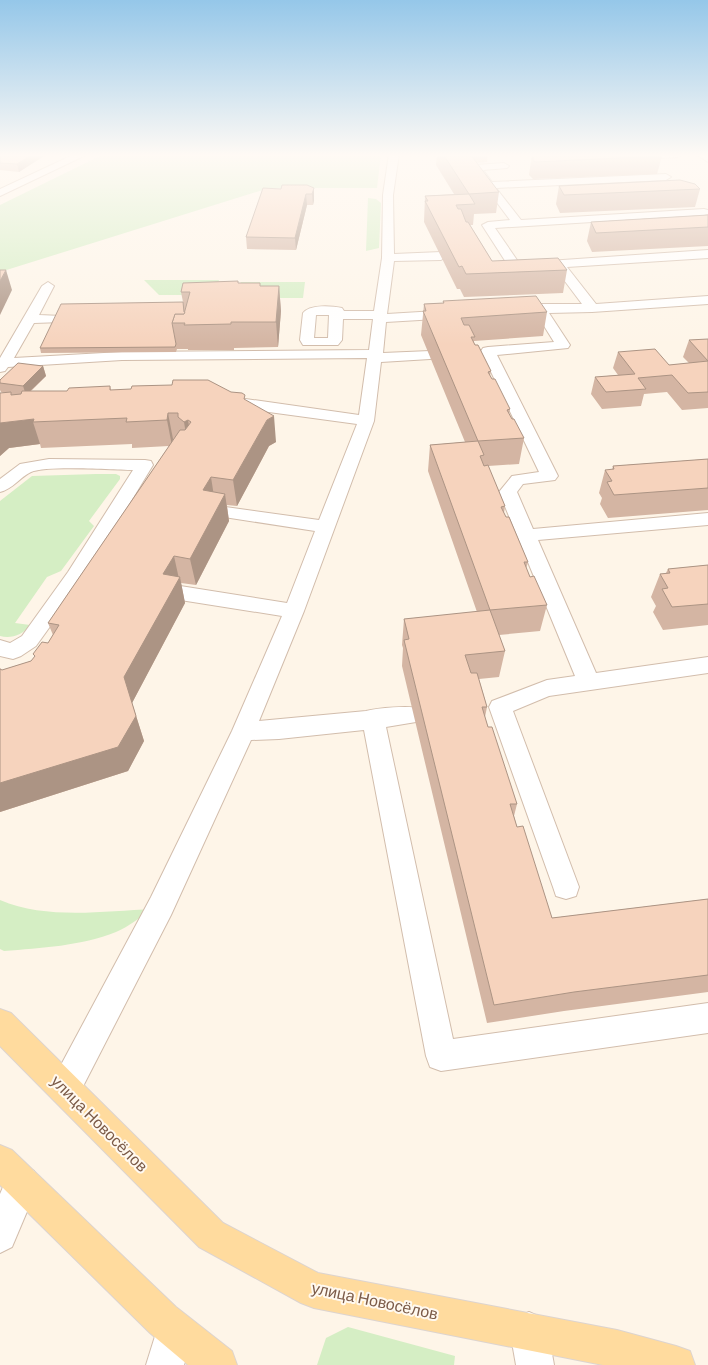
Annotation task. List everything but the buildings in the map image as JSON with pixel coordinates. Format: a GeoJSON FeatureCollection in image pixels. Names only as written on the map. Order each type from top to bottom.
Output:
{"type":"FeatureCollection","features":[{"type":"Feature","properties":{"kind":"main road","name":"улица Новосёлов"},"geometry":{"type":"LineString","coordinates":[[0,1024],[211,1235],[314,1290],[532,1348],[616,1349],[676,1365]]}},
{"type":"Feature","properties":{"kind":"main road"},"geometry":{"type":"LineString","coordinates":[[11,1173],[174,1330],[218,1365]]}},
{"type":"Feature","properties":{"kind":"street"},"geometry":{"type":"LineString","coordinates":[[66,1089],[161,906],[244,731],[294,611],[366,421],[376,356],[388,258],[388,218]]}},
{"type":"Feature","properties":{"kind":"street"},"geometry":{"type":"LineString","coordinates":[[514,218],[518,223]]}},
{"type":"Feature","properties":{"kind":"street"},"geometry":{"type":"LineString","coordinates":[[608,218],[488,225],[515,267],[708,254]]}},
{"type":"Feature","properties":{"kind":"street"},"geometry":{"type":"LineString","coordinates":[[488,252],[504,251]]}},
{"type":"Feature","properties":{"kind":"street"},"geometry":{"type":"LineString","coordinates":[[388,258],[441,256]]}},
{"type":"Feature","properties":{"kind":"street"},"geometry":{"type":"LineString","coordinates":[[558,264],[592,308]]}},
{"type":"Feature","properties":{"kind":"street"},"geometry":{"type":"LineString","coordinates":[[2,365],[48,286]]}},
{"type":"Feature","properties":{"kind":"street"},"geometry":{"type":"LineString","coordinates":[[517,310],[540,308],[592,308],[708,300]]}},
{"type":"Feature","properties":{"kind":"street"},"geometry":{"type":"LineString","coordinates":[[540,308],[563,345],[481,352],[549,476],[518,480],[508,492],[528,535],[589,682]]}},
{"type":"Feature","properties":{"kind":"street"},"geometry":{"type":"LineString","coordinates":[[336,315],[380,316],[464,313]]}},
{"type":"Feature","properties":{"kind":"street"},"geometry":{"type":"LineString","coordinates":[[30,319],[57,319]]}},
{"type":"Feature","properties":{"kind":"street"},"geometry":{"type":"LineString","coordinates":[[164,355],[168,341]]}},
{"type":"Feature","properties":{"kind":"street"},"geometry":{"type":"LineString","coordinates":[[2,365],[122,356],[164,355],[430,355]]}},
{"type":"Feature","properties":{"kind":"street"},"geometry":{"type":"LineString","coordinates":[[210,400],[366,421]]}},
{"type":"Feature","properties":{"kind":"street"},"geometry":{"type":"LineString","coordinates":[[0,487],[26,468],[33,466],[49,464],[144,465],[133,498],[29,641],[13,651],[0,648]]}},
{"type":"Feature","properties":{"kind":"street"},"geometry":{"type":"LineString","coordinates":[[211,510],[325,527]]}},
{"type":"Feature","properties":{"kind":"street"},"geometry":{"type":"LineString","coordinates":[[528,535],[708,519]]}},
{"type":"Feature","properties":{"kind":"street"},"geometry":{"type":"LineString","coordinates":[[75,577],[97,580]]}},
{"type":"Feature","properties":{"kind":"street"},"geometry":{"type":"LineString","coordinates":[[174,592],[294,611]]}},
{"type":"Feature","properties":{"kind":"street"},"geometry":{"type":"LineString","coordinates":[[566,887],[491,709],[547,688],[708,665]]}},
{"type":"Feature","properties":{"kind":"street"},"geometry":{"type":"LineString","coordinates":[[244,731],[279,730],[373,718],[414,715]]}},
{"type":"Feature","properties":{"kind":"street"},"geometry":{"type":"LineString","coordinates":[[373,718],[441,1056],[708,1018]]}},
{"type":"Feature","properties":{"kind":"street"},"geometry":{"type":"LineString","coordinates":[[0,1235],[11,1173]]}},
{"type":"Feature","properties":{"kind":"street"},"geometry":{"type":"LineString","coordinates":[[165,1365],[174,1330]]}},
{"type":"Feature","properties":{"kind":"green space"},"geometry":{"type":"Polygon","coordinates":[[[0,218],[174,218],[0,272],[0,218]]]}},
{"type":"Feature","properties":{"kind":"green space"},"geometry":{"type":"Polygon","coordinates":[[[367,218],[380,218],[379,248],[366,251],[367,218]]]}},
{"type":"Feature","properties":{"kind":"green space"},"geometry":{"type":"Polygon","coordinates":[[[144,280],[219,280],[215,295],[159,295],[144,280]]]}},
{"type":"Feature","properties":{"kind":"green space"},"geometry":{"type":"Polygon","coordinates":[[[241,282],[305,282],[303,298],[237,298],[241,282]]]}},
{"type":"Feature","properties":{"kind":"green space"},"geometry":{"type":"Polygon","coordinates":[[[116,474],[120,476],[120,479],[89,521],[94,526],[61,571],[47,577],[15,623],[30,625],[20,634],[8,637],[0,636],[0,501],[32,476],[116,474]]]}},
{"type":"Feature","properties":{"kind":"green space"},"geometry":{"type":"Polygon","coordinates":[[[0,900],[18,906],[56,912],[75,913],[153,909],[126,927],[103,937],[61,946],[4,951],[0,949],[0,900]]]}},
{"type":"Feature","properties":{"kind":"green space"},"geometry":{"type":"Polygon","coordinates":[[[348,1327],[455,1356],[454,1365],[317,1365],[326,1338],[348,1327]]]}}]}
